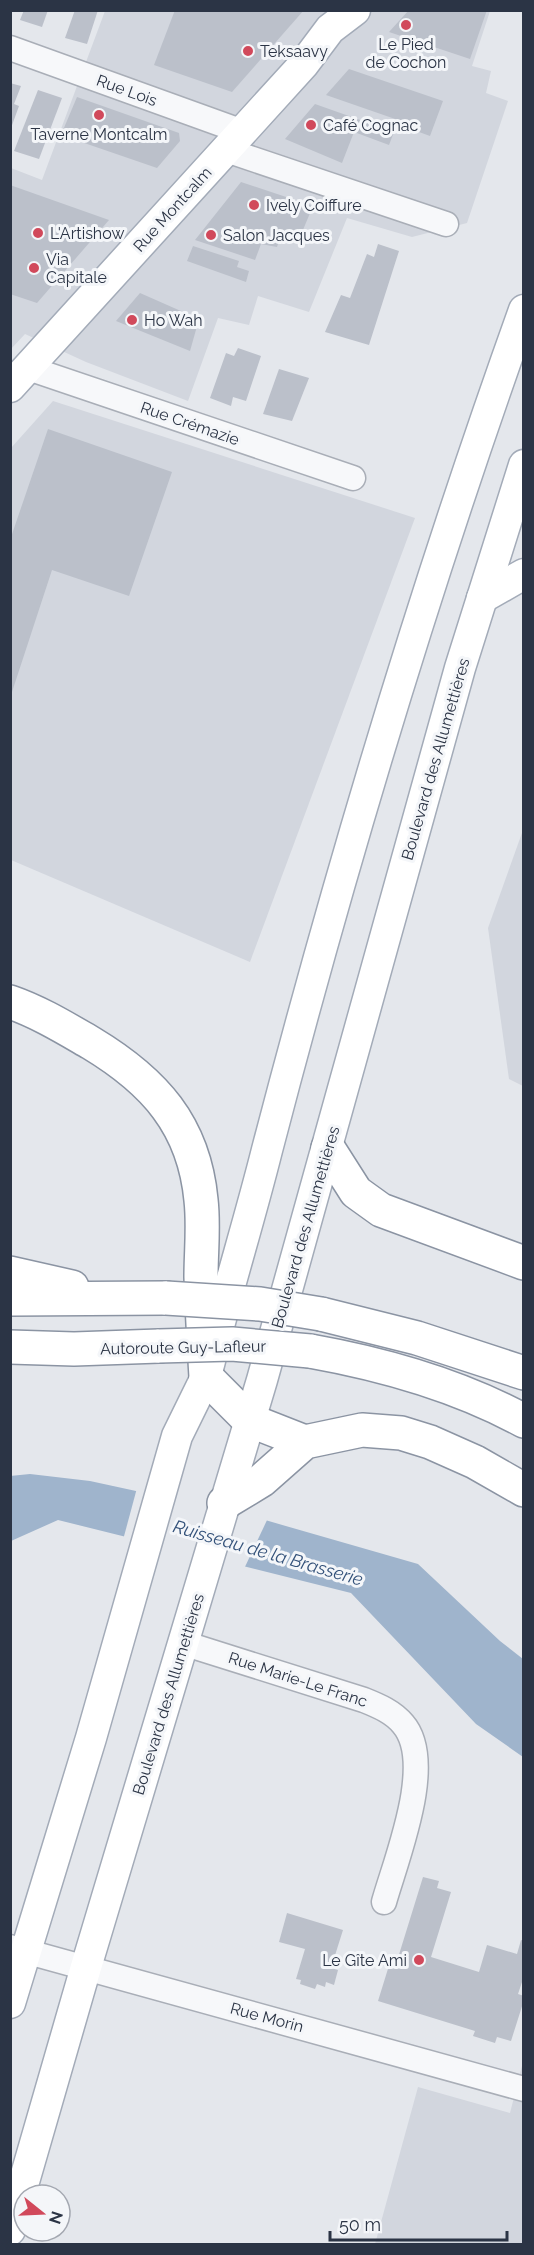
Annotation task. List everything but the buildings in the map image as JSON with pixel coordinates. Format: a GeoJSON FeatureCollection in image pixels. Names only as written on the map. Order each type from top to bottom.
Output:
{"type":"FeatureCollection","features":[{"type":"Feature","properties":{"kind":"highway"},"geometry":{"type":"LineString","coordinates":[[10,1002],[70,1031],[130,1069],[159,1096],[185,1137],[196,1167],[201,1200],[206,1377],[249,1420],[305,1442]]}},
{"type":"Feature","properties":{"kind":"highway"},"geometry":{"type":"LineString","coordinates":[[328,1148],[356,1192],[381,1210],[524,1263]]}},
{"type":"Feature","properties":{"kind":"highway"},"geometry":{"type":"LineString","coordinates":[[10,1273],[121,1299]]}},
{"type":"Feature","properties":{"kind":"highway"},"geometry":{"type":"LineString","coordinates":[[10,1299],[166,1298],[243,1302],[321,1314],[408,1335],[524,1373]]}},
{"type":"Feature","properties":{"kind":"highway","name":"Autoroute Guy-Lafleur"},"geometry":{"type":"LineString","coordinates":[[10,1347],[74,1349],[232,1344],[310,1351],[380,1366],[428,1381],[524,1421]]}},
{"type":"Feature","properties":{"kind":"highway"},"geometry":{"type":"LineString","coordinates":[[235,1491],[275,1470],[305,1442],[356,1430],[400,1433],[460,1455],[524,1490]]}},
{"type":"Feature","properties":{"kind":"main road","name":"Rue Montcalm"},"geometry":{"type":"LineString","coordinates":[[19,377],[303,65],[332,20],[355,10]]}},
{"type":"Feature","properties":{"kind":"main road"},"geometry":{"type":"LineString","coordinates":[[10,2003],[19,1949],[144,1554],[177,1436],[206,1377],[344,863],[439,558],[524,310]]}},
{"type":"Feature","properties":{"kind":"main road","name":"Boulevard des Allumettières"},"geometry":{"type":"LineString","coordinates":[[10,2230],[205,1571],[235,1491],[249,1420],[328,1148],[482,598],[521,481]]}},
{"type":"Feature","properties":{"kind":"main road"},"geometry":{"type":"LineString","coordinates":[[482,598],[524,574]]}},
{"type":"Feature","properties":{"kind":"street","name":"Rue Lois"},"geometry":{"type":"LineString","coordinates":[[10,48],[234,141],[446,224]]}},
{"type":"Feature","properties":{"kind":"street","name":"Rue Crémazie"},"geometry":{"type":"LineString","coordinates":[[19,377],[352,478]]}},
{"type":"Feature","properties":{"kind":"street","name":"Rue Marie-Le Franc"},"geometry":{"type":"LineString","coordinates":[[183,1644],[381,1706],[404,1725],[411,1738],[416,1784],[384,1902]]}},
{"type":"Feature","properties":{"kind":"street","name":"Rue Morin"},"geometry":{"type":"LineString","coordinates":[[19,1949],[524,2089]]}},
{"type":"Feature","properties":{"kind":"shaded area"},"geometry":{"type":"Polygon","coordinates":[[[105,11],[490,11],[472,66],[491,71],[486,93],[508,101],[467,223],[412,237],[347,218],[309,312],[258,296],[249,325],[218,318],[188,401],[86,362],[25,334],[11,349],[11,168],[42,180],[105,11]]]}},
{"type":"Feature","properties":{"kind":"shaded area"},"geometry":{"type":"Polygon","coordinates":[[[53,401],[415,518],[250,962],[11,860],[11,448],[53,401]]]}},
{"type":"Feature","properties":{"kind":"shaded area"},"geometry":{"type":"Polygon","coordinates":[[[523,830],[523,1086],[509,1079],[488,928],[523,830]]]}},
{"type":"Feature","properties":{"kind":"shaded area"},"geometry":{"type":"Polygon","coordinates":[[[523,2062],[523,2244],[375,2244],[418,2087],[510,2113],[523,2062]]]}},
{"type":"Feature","properties":{"kind":"water","name":"Ruisseau de la Brasserie"},"geometry":{"type":"Polygon","coordinates":[[[30,1474],[90,1481],[251,1516],[418,1564],[500,1641],[523,1659],[523,1757],[476,1724],[351,1593],[58,1520],[11,1541],[10,1476],[30,1474]]]}},
{"type":"Feature","properties":{"kind":"pier"},"geometry":{"type":"Polygon","coordinates":[[[137,1488],[268,1518],[243,1571],[123,1540],[137,1488]]]}},
{"type":"Feature","properties":{"kind":"place","name":"Le Pied de Cochon"},"geometry":{"type":"Point","coordinates":[406,25]}},
{"type":"Feature","properties":{"kind":"place","name":"Teksaavy"},"geometry":{"type":"Point","coordinates":[248,51]}},
{"type":"Feature","properties":{"kind":"place","name":"Taverne Montcalm"},"geometry":{"type":"Point","coordinates":[99,115]}},
{"type":"Feature","properties":{"kind":"place","name":"Café Cognac"},"geometry":{"type":"Point","coordinates":[311,125]}},
{"type":"Feature","properties":{"kind":"place","name":"Ively Coiffure"},"geometry":{"type":"Point","coordinates":[254,205]}},
{"type":"Feature","properties":{"kind":"place","name":"L'Artishow"},"geometry":{"type":"Point","coordinates":[38,233]}},
{"type":"Feature","properties":{"kind":"place","name":"Salon Jacques"},"geometry":{"type":"Point","coordinates":[211,235]}},
{"type":"Feature","properties":{"kind":"place","name":"Via Capitale"},"geometry":{"type":"Point","coordinates":[34,268]}},
{"type":"Feature","properties":{"kind":"place","name":"Ho Wah"},"geometry":{"type":"Point","coordinates":[132,320]}},
{"type":"Feature","properties":{"kind":"place","name":"Le Gîte Ami"},"geometry":{"type":"Point","coordinates":[419,1960]}}]}
